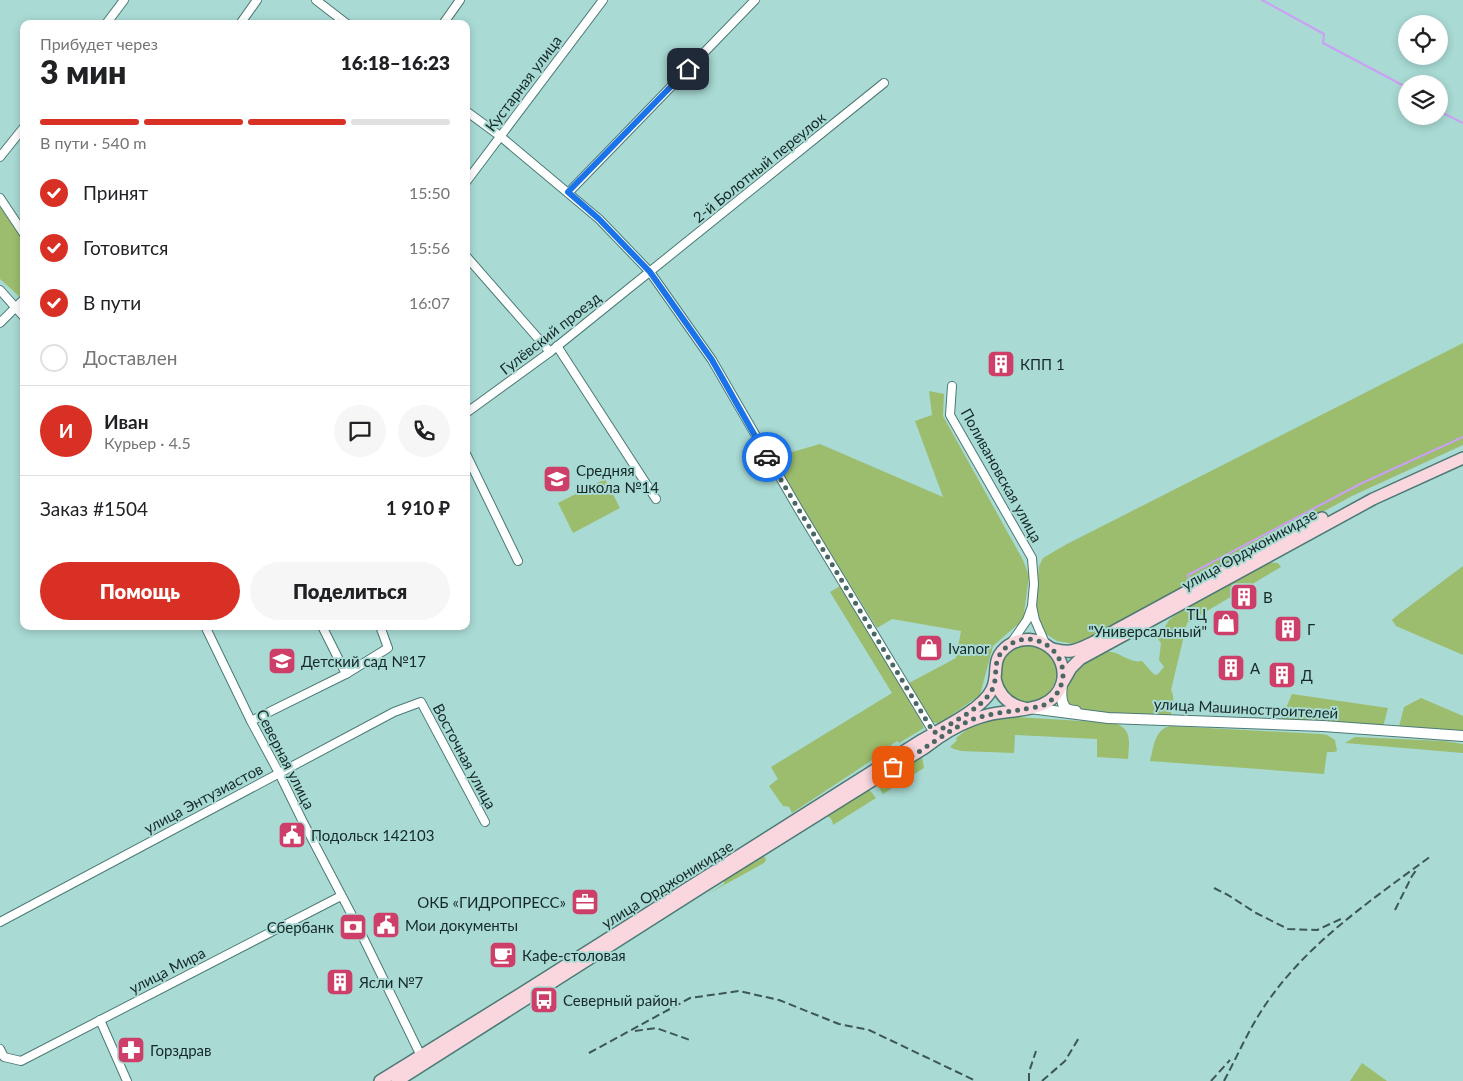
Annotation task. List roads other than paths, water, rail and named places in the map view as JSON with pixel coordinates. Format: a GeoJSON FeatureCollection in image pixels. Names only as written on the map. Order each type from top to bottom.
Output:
{"type":"FeatureCollection","features":[{"type":"Feature","properties":{"kind":"main road","name":"улица Орджоникидзе"},"geometry":{"type":"LineString","coordinates":[[1049,646],[1065,652],[1076,650],[1094,642],[1266,547],[1369,493],[1463,450]]}},
{"type":"Feature","properties":{"kind":"main road","name":"улица Орджоникидзе"},"geometry":{"type":"LineString","coordinates":[[1062,683],[1071,668],[1080,659],[1373,499],[1463,458]]}},
{"type":"Feature","properties":{"kind":"main road"},"geometry":{"type":"LineString","coordinates":[[1027,639],[1036,640],[1049,646],[1058,656],[1062,665],[1062,683],[1058,692],[1046,704],[970,717],[992,689],[998,659],[1010,645],[1027,639]]}},
{"type":"Feature","properties":{"kind":"main road"},"geometry":{"type":"LineString","coordinates":[[994,677],[1002,696],[1019,707],[1029,708]]}},
{"type":"Feature","properties":{"kind":"main road","name":"улица Орджоникидзе"},"geometry":{"type":"LineString","coordinates":[[397,1081],[423,1060],[519,995],[934,733],[970,717]]}},
{"type":"Feature","properties":{"kind":"main road","name":"улица Орджоникидзе"},"geometry":{"type":"LineString","coordinates":[[380,1081],[423,1060],[926,747],[970,717]]}},
{"type":"Feature","properties":{"kind":"street"},"geometry":{"type":"LineString","coordinates":[[109,20],[124,0]]}},
{"type":"Feature","properties":{"kind":"street"},"geometry":{"type":"LineString","coordinates":[[243,20],[257,0]]}},
{"type":"Feature","properties":{"kind":"street"},"geometry":{"type":"LineString","coordinates":[[316,0],[342,20]]}},
{"type":"Feature","properties":{"kind":"street"},"geometry":{"type":"LineString","coordinates":[[446,20],[460,0]]}},
{"type":"Feature","properties":{"kind":"street"},"geometry":{"type":"LineString","coordinates":[[568,192],[755,0]]}},
{"type":"Feature","properties":{"kind":"street","name":"Кустарная улица"},"geometry":{"type":"LineString","coordinates":[[470,177],[599,2]]}},
{"type":"Feature","properties":{"kind":"street","name":"2-й Болотный переулок"},"geometry":{"type":"LineString","coordinates":[[650,272],[884,83]]}},
{"type":"Feature","properties":{"kind":"street"},"geometry":{"type":"LineString","coordinates":[[470,114],[500,136],[599,219],[650,272],[712,360],[799,510],[934,733]]}},
{"type":"Feature","properties":{"kind":"street"},"geometry":{"type":"LineString","coordinates":[[0,157],[20,132]]}},
{"type":"Feature","properties":{"kind":"street"},"geometry":{"type":"LineString","coordinates":[[0,198],[20,228]]}},
{"type":"Feature","properties":{"kind":"street"},"geometry":{"type":"LineString","coordinates":[[470,261],[550,352]]}},
{"type":"Feature","properties":{"kind":"street","name":"Гулёвский проезд"},"geometry":{"type":"LineString","coordinates":[[470,410],[558,346],[650,272]]}},
{"type":"Feature","properties":{"kind":"street"},"geometry":{"type":"LineString","coordinates":[[0,290],[20,312]]}},
{"type":"Feature","properties":{"kind":"street"},"geometry":{"type":"LineString","coordinates":[[0,323],[20,304]]}},
{"type":"Feature","properties":{"kind":"street"},"geometry":{"type":"LineString","coordinates":[[558,346],[656,499]]}},
{"type":"Feature","properties":{"kind":"street","name":"Поливановская улица"},"geometry":{"type":"LineString","coordinates":[[952,386],[950,415],[1032,558],[1034,584],[1032,606]]}},
{"type":"Feature","properties":{"kind":"street"},"geometry":{"type":"LineString","coordinates":[[470,462],[518,561]]}},
{"type":"Feature","properties":{"kind":"street"},"geometry":{"type":"LineString","coordinates":[[1010,645],[1027,620],[1032,606]]}},
{"type":"Feature","properties":{"kind":"street"},"geometry":{"type":"LineString","coordinates":[[1032,606],[1036,620],[1049,646]]}},
{"type":"Feature","properties":{"kind":"street","name":"Северная улица"},"geometry":{"type":"LineString","coordinates":[[207,630],[251,721],[280,773],[302,820],[355,921],[423,1060]]}},
{"type":"Feature","properties":{"kind":"street"},"geometry":{"type":"LineString","coordinates":[[324,630],[346,674]]}},
{"type":"Feature","properties":{"kind":"street"},"geometry":{"type":"LineString","coordinates":[[251,721],[346,674],[388,648],[381,630]]}},
{"type":"Feature","properties":{"kind":"street"},"geometry":{"type":"LineString","coordinates":[[1062,683],[1062,703],[1067,709],[1108,718]]}},
{"type":"Feature","properties":{"kind":"street","name":"улица Энтузиастов"},"geometry":{"type":"LineString","coordinates":[[0,922],[394,712],[421,702]]}},
{"type":"Feature","properties":{"kind":"street","name":"Восточная улица"},"geometry":{"type":"LineString","coordinates":[[421,702],[485,822]]}},
{"type":"Feature","properties":{"kind":"street","name":"улица Машиностроителей"},"geometry":{"type":"LineString","coordinates":[[1029,708],[1108,718],[1331,727],[1463,736]]}},
{"type":"Feature","properties":{"kind":"street","name":"улица Мира"},"geometry":{"type":"LineString","coordinates":[[0,1049],[4,1057],[21,1061],[341,896]]}},
{"type":"Feature","properties":{"kind":"street"},"geometry":{"type":"LineString","coordinates":[[100,1020],[128,1081]]}},
{"type":"Feature","properties":{"kind":"waterway"},"geometry":{"type":"LineString","coordinates":[[1262,0],[1324,34],[1323,43],[1398,83]]}},
{"type":"Feature","properties":{"kind":"waterway"},"geometry":{"type":"LineString","coordinates":[[1448,116],[1463,123]]}},
{"type":"Feature","properties":{"kind":"waterway"},"geometry":{"type":"LineString","coordinates":[[1187,583],[1188,575],[1360,484],[1463,437]]}},
{"type":"Feature","properties":{"kind":"railway"},"geometry":{"type":"LineString","coordinates":[[1224,1081],[1250,1030],[1268,1001],[1303,959],[1344,922],[1431,856]]}},
{"type":"Feature","properties":{"kind":"railway"},"geometry":{"type":"LineString","coordinates":[[1395,910],[1417,869]]}},
{"type":"Feature","properties":{"kind":"railway"},"geometry":{"type":"LineString","coordinates":[[1214,888],[1256,913],[1288,929],[1317,930],[1343,918]]}},
{"type":"Feature","properties":{"kind":"railway"},"geometry":{"type":"LineString","coordinates":[[589,1053],[690,998],[739,991],[779,1000],[839,1024],[869,1030],[976,1081]]}},
{"type":"Feature","properties":{"kind":"railway"},"geometry":{"type":"LineString","coordinates":[[635,1031],[656,1028],[690,1040]]}},
{"type":"Feature","properties":{"kind":"railway"},"geometry":{"type":"LineString","coordinates":[[1042,1081],[1065,1061],[1080,1036]]}},
{"type":"Feature","properties":{"kind":"railway"},"geometry":{"type":"LineString","coordinates":[[1029,1081],[1029,1072],[1036,1051]]}},
{"type":"Feature","properties":{"kind":"railway"},"geometry":{"type":"LineString","coordinates":[[1211,1081],[1230,1060]]}},
{"type":"Feature","properties":{"kind":"place","name":"КПП 1"},"geometry":{"type":"Point","coordinates":[1001,364]}},
{"type":"Feature","properties":{"kind":"place","name":"Средняя школа №14"},"geometry":{"type":"Point","coordinates":[557,479]}},
{"type":"Feature","properties":{"kind":"place","name":"В"},"geometry":{"type":"Point","coordinates":[1244,597]}},
{"type":"Feature","properties":{"kind":"place","name":"ТЦ \"Универсальный\""},"geometry":{"type":"Point","coordinates":[1226,623]}},
{"type":"Feature","properties":{"kind":"place","name":"Г"},"geometry":{"type":"Point","coordinates":[1288,629]}},
{"type":"Feature","properties":{"kind":"place","name":"Ivanor"},"geometry":{"type":"Point","coordinates":[929,648]}},
{"type":"Feature","properties":{"kind":"place","name":"Детский сад №17"},"geometry":{"type":"Point","coordinates":[282,661]}},
{"type":"Feature","properties":{"kind":"place","name":"А"},"geometry":{"type":"Point","coordinates":[1231,668]}},
{"type":"Feature","properties":{"kind":"place","name":"Д"},"geometry":{"type":"Point","coordinates":[1282,675]}},
{"type":"Feature","properties":{"kind":"place","name":"Подольск 142103"},"geometry":{"type":"Point","coordinates":[292,835]}},
{"type":"Feature","properties":{"kind":"place","name":"ОКБ «ГИДРОПРЕСС»"},"geometry":{"type":"Point","coordinates":[585,902]}},
{"type":"Feature","properties":{"kind":"place","name":"Мои документы"},"geometry":{"type":"Point","coordinates":[386,925]}},
{"type":"Feature","properties":{"kind":"place","name":"Сбербанк"},"geometry":{"type":"Point","coordinates":[353,927]}},
{"type":"Feature","properties":{"kind":"place","name":"Кафе-столовая"},"geometry":{"type":"Point","coordinates":[503,955]}},
{"type":"Feature","properties":{"kind":"place","name":"Ясли №7"},"geometry":{"type":"Point","coordinates":[340,982]}},
{"type":"Feature","properties":{"kind":"place","name":"Северный район"},"geometry":{"type":"Point","coordinates":[544,1000]}},
{"type":"Feature","properties":{"kind":"place","name":"Горздрав"},"geometry":{"type":"Point","coordinates":[131,1050]}}]}
